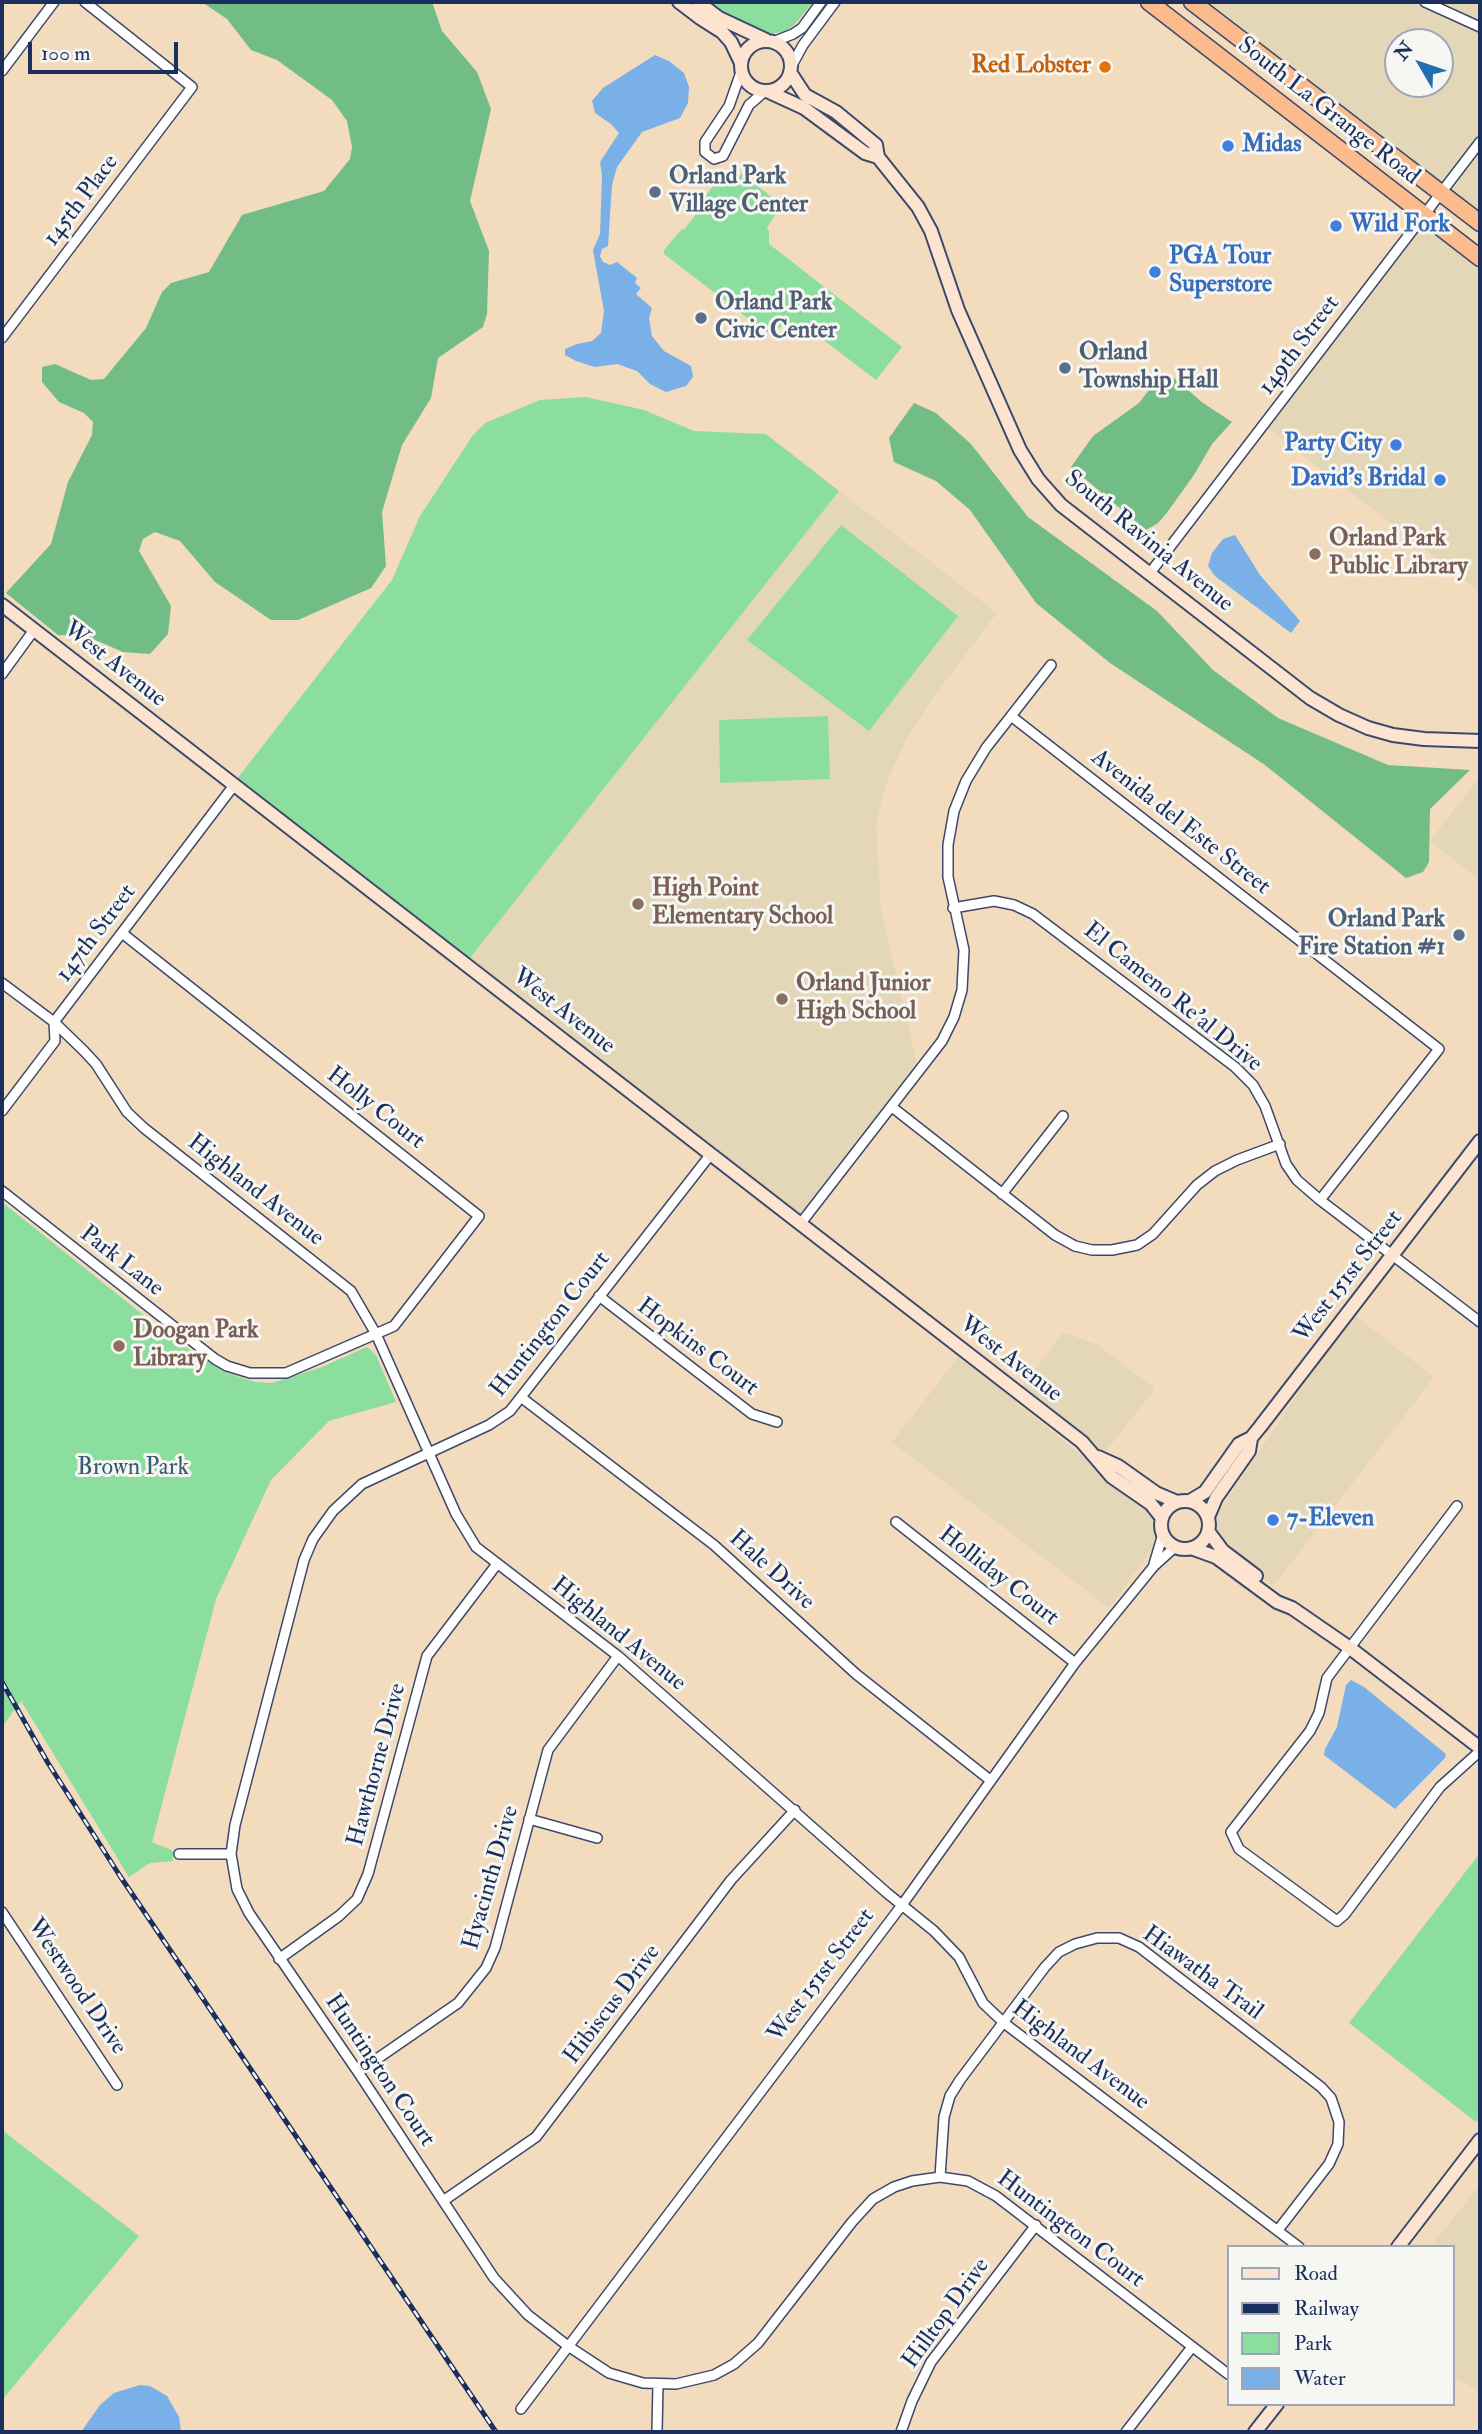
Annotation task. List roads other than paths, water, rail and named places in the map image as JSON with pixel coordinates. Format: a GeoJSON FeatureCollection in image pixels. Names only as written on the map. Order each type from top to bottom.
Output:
{"type":"FeatureCollection","features":[{"type":"Feature","properties":{"kind":"highway","name":"South La Grange Road"},"geometry":{"type":"LineString","coordinates":[[1149,2],[1480,258]]}},
{"type":"Feature","properties":{"kind":"highway","name":"South La Grange Road"},"geometry":{"type":"LineString","coordinates":[[1192,2],[1480,223]]}},
{"type":"Feature","properties":{"kind":"street"},"geometry":{"type":"LineString","coordinates":[[2,71],[54,2]]}},
{"type":"Feature","properties":{"kind":"street","name":"145th Place"},"geometry":{"type":"LineString","coordinates":[[2,338],[192,87],[85,2]]}},
{"type":"Feature","properties":{"kind":"street"},"geometry":{"type":"LineString","coordinates":[[679,2],[722,32],[731,42],[751,86],[766,91]]}},
{"type":"Feature","properties":{"kind":"street"},"geometry":{"type":"LineString","coordinates":[[698,2],[719,18],[785,49],[790,69]]}},
{"type":"Feature","properties":{"kind":"street"},"geometry":{"type":"LineString","coordinates":[[821,2],[802,28],[793,34],[759,41],[747,49],[729,106],[705,142],[705,152],[714,159],[723,156],[745,111],[766,91],[781,86],[803,45],[835,2]]}},
{"type":"Feature","properties":{"kind":"street"},"geometry":{"type":"LineString","coordinates":[[1425,2],[1480,27]]}},
{"type":"Feature","properties":{"kind":"street","name":"South Ravinia Avenue"},"geometry":{"type":"LineString","coordinates":[[790,69],[805,95],[836,112],[876,145],[878,157],[918,207],[931,231],[958,310],[1020,450],[1061,505],[1310,698],[1339,715],[1368,728],[1393,734],[1424,739],[1480,741]]}},
{"type":"Feature","properties":{"kind":"street","name":"South Ravinia Avenue"},"geometry":{"type":"LineString","coordinates":[[766,91],[804,108],[865,153],[878,157]]}},
{"type":"Feature","properties":{"kind":"street","name":"149th Street"},"geometry":{"type":"LineString","coordinates":[[1150,573],[1480,142]]}},
{"type":"Feature","properties":{"kind":"street","name":"West Avenue"},"geometry":{"type":"LineString","coordinates":[[2,605],[1082,1442],[1112,1477],[1151,1504],[1162,1518]]}},
{"type":"Feature","properties":{"kind":"street"},"geometry":{"type":"LineString","coordinates":[[2,674],[34,630]]}},
{"type":"Feature","properties":{"kind":"street"},"geometry":{"type":"LineString","coordinates":[[801,1223],[942,1041],[954,1017],[962,990],[964,950],[948,877],[948,845],[954,811],[986,748],[1051,665]]}},
{"type":"Feature","properties":{"kind":"street","name":"Avenida del Este Street"},"geometry":{"type":"LineString","coordinates":[[1011,716],[1439,1048],[1320,1200]]}},
{"type":"Feature","properties":{"kind":"street","name":"147th Street"},"geometry":{"type":"LineString","coordinates":[[2,1111],[55,1041],[54,1022],[234,784]]}},
{"type":"Feature","properties":{"kind":"street","name":"El Cameno Re'al Drive"},"geometry":{"type":"LineString","coordinates":[[953,908],[994,901],[1014,905],[1033,914],[1235,1067],[1253,1085],[1265,1106],[1286,1164],[1297,1180],[1480,1322]]}},
{"type":"Feature","properties":{"kind":"street","name":"Holly Court"},"geometry":{"type":"LineString","coordinates":[[122,933],[479,1216],[394,1326],[376,1334]]}},
{"type":"Feature","properties":{"kind":"street","name":"Highland Avenue"},"geometry":{"type":"LineString","coordinates":[[2,983],[54,1022],[96,1063],[127,1112],[351,1291],[376,1334],[429,1454],[466,1532],[476,1547],[618,1656],[946,1943],[972,1979],[984,2003],[1004,2023],[1297,2245]]}},
{"type":"Feature","properties":{"kind":"street"},"geometry":{"type":"LineString","coordinates":[[892,1107],[1055,1236],[1091,1250],[1112,1251],[1137,1245],[1153,1234],[1197,1185],[1215,1171],[1280,1144]]}},
{"type":"Feature","properties":{"kind":"street"},"geometry":{"type":"LineString","coordinates":[[1002,1194],[1063,1116]]}},
{"type":"Feature","properties":{"kind":"street","name":"West 151st Street"},"geometry":{"type":"LineString","coordinates":[[1184,1502],[1205,1492],[1239,1444],[1251,1438],[1480,1141]]}},
{"type":"Feature","properties":{"kind":"street","name":"Huntington Court"},"geometry":{"type":"LineString","coordinates":[[711,1154],[522,1398],[501,1418],[362,1484],[333,1511],[313,1539],[304,1560],[238,1812],[231,1854],[237,1889],[279,1959],[505,2292],[528,2315],[568,2346],[610,2373],[631,2380],[676,2384],[705,2378],[734,2364],[758,2343],[873,2199],[912,2181],[940,2177],[960,2179],[987,2190],[1226,2372]]}},
{"type":"Feature","properties":{"kind":"street","name":"Park Lane"},"geometry":{"type":"LineString","coordinates":[[2,1191],[199,1347],[228,1366],[250,1373],[286,1373],[376,1334]]}},
{"type":"Feature","properties":{"kind":"street","name":"Hopkins Court"},"geometry":{"type":"LineString","coordinates":[[599,1296],[752,1414],[777,1422]]}},
{"type":"Feature","properties":{"kind":"street","name":"Hale Drive"},"geometry":{"type":"LineString","coordinates":[[522,1398],[714,1545],[856,1674],[990,1780]]}},
{"type":"Feature","properties":{"kind":"street","name":"West 151st Street"},"geometry":{"type":"LineString","coordinates":[[1208,1517],[1216,1498],[1249,1451],[1251,1438]]}},
{"type":"Feature","properties":{"kind":"street","name":"West Avenue"},"geometry":{"type":"LineString","coordinates":[[1095,1456],[1118,1466],[1156,1493],[1184,1502]]}},
{"type":"Feature","properties":{"kind":"street"},"geometry":{"type":"LineString","coordinates":[[1191,1548],[1205,1539],[1208,1517],[1201,1507],[1184,1502],[1165,1511],[1162,1518],[1163,1534],[1175,1547],[1191,1548],[1216,1557],[1277,1602],[1292,1608],[1350,1648],[1480,1750],[1440,1787],[1337,1921],[1240,1849],[1231,1832],[1310,1731],[1319,1713],[1326,1678],[1350,1648],[1457,1506]]}},
{"type":"Feature","properties":{"kind":"street","name":"Holliday Court"},"geometry":{"type":"LineString","coordinates":[[896,1522],[1075,1663]]}},
{"type":"Feature","properties":{"kind":"street"},"geometry":{"type":"LineString","coordinates":[[1208,1531],[1223,1551],[1282,1596],[1292,1608]]}},
{"type":"Feature","properties":{"kind":"street","name":"West 151st Street"},"geometry":{"type":"LineString","coordinates":[[1154,1566],[1163,1534]]}},
{"type":"Feature","properties":{"kind":"street","name":"West 151st Street"},"geometry":{"type":"LineString","coordinates":[[521,2409],[902,1905],[1075,1663],[1154,1566],[1175,1547]]}},
{"type":"Feature","properties":{"kind":"street","name":"Hawthorne Drive"},"geometry":{"type":"LineString","coordinates":[[279,1959],[339,1916],[357,1899],[368,1874],[427,1656],[497,1564]]}},
{"type":"Feature","properties":{"kind":"street","name":"Hyacinth Drive"},"geometry":{"type":"LineString","coordinates":[[358,2072],[450,2009],[477,1981],[495,1948],[548,1750],[618,1656]]}},
{"type":"Feature","properties":{"kind":"street","name":"Hibiscus Drive"},"geometry":{"type":"LineString","coordinates":[[443,2201],[536,2137],[731,1880],[795,1810]]}},
{"type":"Feature","properties":{"kind":"street"},"geometry":{"type":"LineString","coordinates":[[529,1819],[597,1838]]}},
{"type":"Feature","properties":{"kind":"street"},"geometry":{"type":"LineString","coordinates":[[179,1854],[231,1854]]}},
{"type":"Feature","properties":{"kind":"street","name":"Westwood Drive"},"geometry":{"type":"LineString","coordinates":[[4,1918],[117,2085]]}},
{"type":"Feature","properties":{"kind":"street","name":"Hiawatha Trail"},"geometry":{"type":"LineString","coordinates":[[940,2177],[944,2117],[950,2096],[1045,1967],[1059,1952],[1075,1944],[1097,1938],[1119,1938],[1139,1947],[1321,2087],[1331,2098],[1339,2122],[1338,2144],[1329,2164],[1278,2230]]}},
{"type":"Feature","properties":{"kind":"street"},"geometry":{"type":"LineString","coordinates":[[1400,2245],[1480,2140]]}},
{"type":"Feature","properties":{"kind":"street","name":"Hilltop Drive"},"geometry":{"type":"LineString","coordinates":[[901,2432],[912,2401],[931,2362],[1036,2225]]}},
{"type":"Feature","properties":{"kind":"street"},"geometry":{"type":"LineString","coordinates":[[1126,2432],[1192,2347]]}},
{"type":"Feature","properties":{"kind":"street"},"geometry":{"type":"LineString","coordinates":[[657,2432],[658,2384]]}},
{"type":"Feature","properties":{"kind":"street"},"geometry":{"type":"LineString","coordinates":[[1255,2432],[1273,2406]]}},
{"type":"Feature","properties":{"kind":"water"},"geometry":{"type":"Polygon","coordinates":[[[655,55],[669,61],[684,73],[689,87],[688,103],[680,118],[642,132],[617,167],[612,185],[608,246],[602,249],[600,256],[603,262],[610,265],[617,262],[637,278],[635,283],[641,288],[636,294],[652,308],[649,318],[652,336],[664,351],[691,366],[693,377],[686,386],[666,392],[650,384],[637,371],[617,364],[595,367],[565,355],[565,349],[592,341],[601,333],[604,311],[593,250],[600,234],[600,162],[619,133],[595,113],[592,101],[603,88],[655,55]]]}},
{"type":"Feature","properties":{"kind":"water"},"geometry":{"type":"Polygon","coordinates":[[[1235,535],[1260,575],[1300,621],[1291,633],[1215,576],[1208,566],[1212,553],[1223,539],[1235,535]]]}},
{"type":"Feature","properties":{"kind":"water"},"geometry":{"type":"Polygon","coordinates":[[[1351,1680],[1364,1687],[1446,1754],[1395,1809],[1324,1755],[1337,1727],[1346,1685],[1351,1680]]]}},
{"type":"Feature","properties":{"kind":"water"},"geometry":{"type":"Polygon","coordinates":[[[140,2385],[150,2386],[167,2396],[179,2417],[181,2432],[81,2432],[100,2405],[114,2393],[140,2385]]]}},
{"type":"Feature","properties":{"kind":"railway"},"geometry":{"type":"LineString","coordinates":[[2,1682],[48,1763],[120,1876],[496,2432]]}},
{"type":"Feature","properties":{"kind":"place","name":"Red Lobster"},"geometry":{"type":"Point","coordinates":[1105,67]}},
{"type":"Feature","properties":{"kind":"place","name":"Midas"},"geometry":{"type":"Point","coordinates":[1228,146]}},
{"type":"Feature","properties":{"kind":"place","name":"Orland Park Village Center"},"geometry":{"type":"Point","coordinates":[655,192]}},
{"type":"Feature","properties":{"kind":"place","name":"Wild Fork"},"geometry":{"type":"Point","coordinates":[1336,226]}},
{"type":"Feature","properties":{"kind":"place","name":"PGA Tour Superstore"},"geometry":{"type":"Point","coordinates":[1155,272]}},
{"type":"Feature","properties":{"kind":"place","name":"Orland Park Civic Center"},"geometry":{"type":"Point","coordinates":[701,318]}},
{"type":"Feature","properties":{"kind":"place","name":"Orland Township Hall"},"geometry":{"type":"Point","coordinates":[1065,368]}},
{"type":"Feature","properties":{"kind":"place","name":"Party City"},"geometry":{"type":"Point","coordinates":[1396,445]}},
{"type":"Feature","properties":{"kind":"place","name":"David's Bridal"},"geometry":{"type":"Point","coordinates":[1440,480]}},
{"type":"Feature","properties":{"kind":"place","name":"Orland Park Public Library"},"geometry":{"type":"Point","coordinates":[1315,554]}},
{"type":"Feature","properties":{"kind":"place","name":"High Point Elementary School"},"geometry":{"type":"Point","coordinates":[638,904]}},
{"type":"Feature","properties":{"kind":"place","name":"Orland Park Fire Station #1"},"geometry":{"type":"Point","coordinates":[1459,935]}},
{"type":"Feature","properties":{"kind":"place","name":"Orland Junior High School"},"geometry":{"type":"Point","coordinates":[782,999]}},
{"type":"Feature","properties":{"kind":"place","name":"Doogan Park Library"},"geometry":{"type":"Point","coordinates":[119,1346]}},
{"type":"Feature","properties":{"kind":"place","name":"7-Eleven"},"geometry":{"type":"Point","coordinates":[1273,1520]}},
{"type":"Feature","properties":{"kind":"park label","name":"Brown Park"},"geometry":{"type":"Point","coordinates":[133,1469]}}]}
